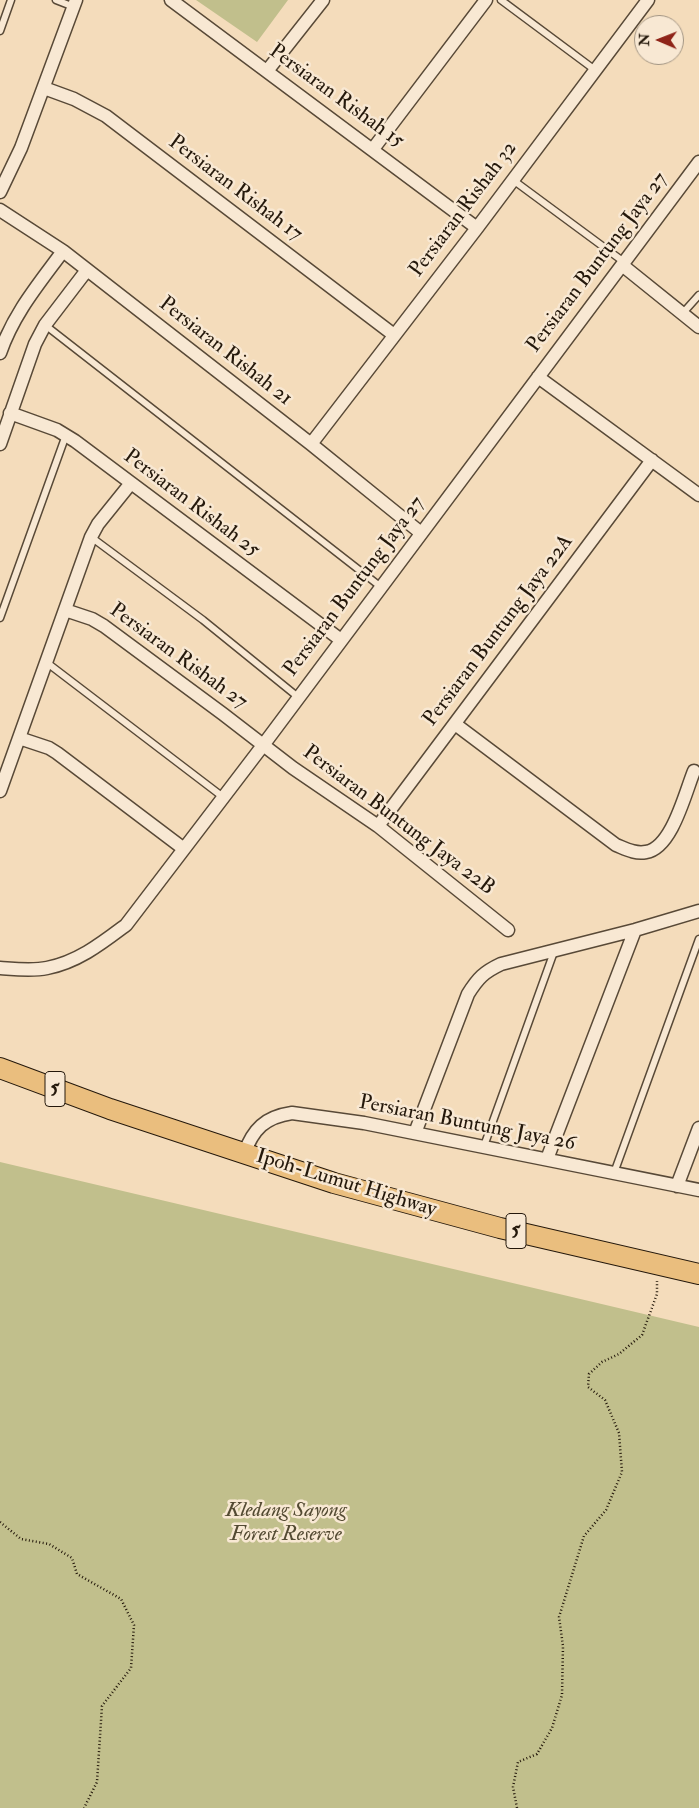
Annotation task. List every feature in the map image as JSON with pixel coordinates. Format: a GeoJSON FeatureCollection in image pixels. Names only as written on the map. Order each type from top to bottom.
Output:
{"type":"FeatureCollection","features":[{"type":"Feature","properties":{"kind":"highway","name":"Ipoh-Lumut Highway"},"geometry":{"type":"LineString","coordinates":[[0,1068],[110,1109],[334,1183],[500,1228],[699,1274]]}},
{"type":"Feature","properties":{"kind":"street","name":"Persiaran Rishah 15"},"geometry":{"type":"LineString","coordinates":[[171,0],[477,228]]}},
{"type":"Feature","properties":{"kind":"street"},"geometry":{"type":"LineString","coordinates":[[267,72],[324,0]]}},
{"type":"Feature","properties":{"kind":"street"},"geometry":{"type":"LineString","coordinates":[[373,149],[486,0]]}},
{"type":"Feature","properties":{"kind":"street","name":"Persiaran Rishah 32"},"geometry":{"type":"LineString","coordinates":[[311,444],[477,228],[648,0]]}},
{"type":"Feature","properties":{"kind":"street"},"geometry":{"type":"LineString","coordinates":[[0,192],[21,148],[75,3]]}},
{"type":"Feature","properties":{"kind":"street","name":"Persiaran Rishah 17"},"geometry":{"type":"LineString","coordinates":[[44,88],[74,99],[106,116],[394,335]]}},
{"type":"Feature","properties":{"kind":"street","name":"Persiaran Buntung Jaya 27"},"geometry":{"type":"LineString","coordinates":[[0,968],[46,968],[70,961],[100,946],[126,925],[264,744],[699,162]]}},
{"type":"Feature","properties":{"kind":"street","name":"Persiaran Rishah 21"},"geometry":{"type":"LineString","coordinates":[[0,210],[63,251],[311,444],[421,533]]}},
{"type":"Feature","properties":{"kind":"street"},"geometry":{"type":"LineString","coordinates":[[0,353],[21,308],[63,251]]}},
{"type":"Feature","properties":{"kind":"street"},"geometry":{"type":"LineString","coordinates":[[623,263],[699,327]]}},
{"type":"Feature","properties":{"kind":"street"},"geometry":{"type":"LineString","coordinates":[[0,444],[35,344],[45,325],[87,270]]}},
{"type":"Feature","properties":{"kind":"street"},"geometry":{"type":"LineString","coordinates":[[538,377],[699,495]]}},
{"type":"Feature","properties":{"kind":"street","name":"Persiaran Rishah 25"},"geometry":{"type":"LineString","coordinates":[[10,413],[66,435],[341,640]]}},
{"type":"Feature","properties":{"kind":"street","name":"Persiaran Buntung Jaya 22A"},"geometry":{"type":"LineString","coordinates":[[378,826],[652,460]]}},
{"type":"Feature","properties":{"kind":"street"},"geometry":{"type":"LineString","coordinates":[[0,791],[91,537],[98,524],[131,483]]}},
{"type":"Feature","properties":{"kind":"street","name":"Persiaran Rishah 27"},"geometry":{"type":"LineString","coordinates":[[65,610],[92,619],[104,626],[264,744]]}},
{"type":"Feature","properties":{"kind":"street"},"geometry":{"type":"LineString","coordinates":[[455,724],[616,844],[632,852],[647,852],[661,845],[670,832],[694,771]]}},
{"type":"Feature","properties":{"kind":"street"},"geometry":{"type":"LineString","coordinates":[[19,738],[39,744],[58,753],[184,849]]}},
{"type":"Feature","properties":{"kind":"street","name":"Persiaran Buntung Jaya 22B"},"geometry":{"type":"LineString","coordinates":[[264,744],[293,768],[378,826],[508,930]]}},
{"type":"Feature","properties":{"kind":"street"},"geometry":{"type":"LineString","coordinates":[[415,1133],[468,994],[476,981],[486,972],[501,964],[635,930],[699,911]]}},
{"type":"Feature","properties":{"kind":"street"},"geometry":{"type":"LineString","coordinates":[[547,1159],[635,930]]}},
{"type":"Feature","properties":{"kind":"street","name":"Persiaran Buntung Jaya 26"},"geometry":{"type":"LineString","coordinates":[[244,1154],[254,1132],[260,1126],[281,1115],[292,1114],[364,1123],[699,1190]]}},
{"type":"Feature","properties":{"kind":"street"},"geometry":{"type":"LineString","coordinates":[[677,1186],[699,1128]]}},
{"type":"Feature","properties":{"kind":"lane"},"geometry":{"type":"LineString","coordinates":[[0,31],[12,0]]}},
{"type":"Feature","properties":{"kind":"lane"},"geometry":{"type":"LineString","coordinates":[[56,0],[75,3]]}},
{"type":"Feature","properties":{"kind":"lane"},"geometry":{"type":"LineString","coordinates":[[501,0],[595,70]]}},
{"type":"Feature","properties":{"kind":"lane"},"geometry":{"type":"LineString","coordinates":[[513,180],[623,263]]}},
{"type":"Feature","properties":{"kind":"lane"},"geometry":{"type":"LineString","coordinates":[[682,314],[699,295]]}},
{"type":"Feature","properties":{"kind":"lane"},"geometry":{"type":"LineString","coordinates":[[45,325],[381,587]]}},
{"type":"Feature","properties":{"kind":"lane"},"geometry":{"type":"LineString","coordinates":[[0,618],[66,435]]}},
{"type":"Feature","properties":{"kind":"lane"},"geometry":{"type":"LineString","coordinates":[[91,537],[203,620],[298,697]]}},
{"type":"Feature","properties":{"kind":"lane"},"geometry":{"type":"LineString","coordinates":[[46,662],[223,797]]}},
{"type":"Feature","properties":{"kind":"lane"},"geometry":{"type":"LineString","coordinates":[[614,1173],[699,939]]}},
{"type":"Feature","properties":{"kind":"lane"},"geometry":{"type":"LineString","coordinates":[[484,1146],[556,949]]}},
{"type":"Feature","properties":{"kind":"path"},"geometry":{"type":"LineString","coordinates":[[517,1808],[513,1787],[518,1762],[537,1754],[552,1728],[562,1695],[563,1646],[559,1617],[584,1536],[606,1510],[622,1472],[619,1433],[605,1400],[588,1387],[589,1374],[602,1362],[619,1354],[642,1336],[657,1294],[658,1264]]}},
{"type":"Feature","properties":{"kind":"path"},"geometry":{"type":"LineString","coordinates":[[0,1522],[21,1539],[49,1544],[72,1558],[77,1574],[121,1599],[134,1625],[131,1668],[102,1706],[97,1782],[84,1808]]}},
{"type":"Feature","properties":{"kind":"green space"},"geometry":{"type":"Polygon","coordinates":[[[196,0],[288,0],[257,42],[196,0]]]}},
{"type":"Feature","properties":{"kind":"green space","name":"Kledang Sayong Forest Reserve"},"geometry":{"type":"Polygon","coordinates":[[[0,1162],[699,1327],[699,1808],[0,1808],[0,1162]]]}}]}
